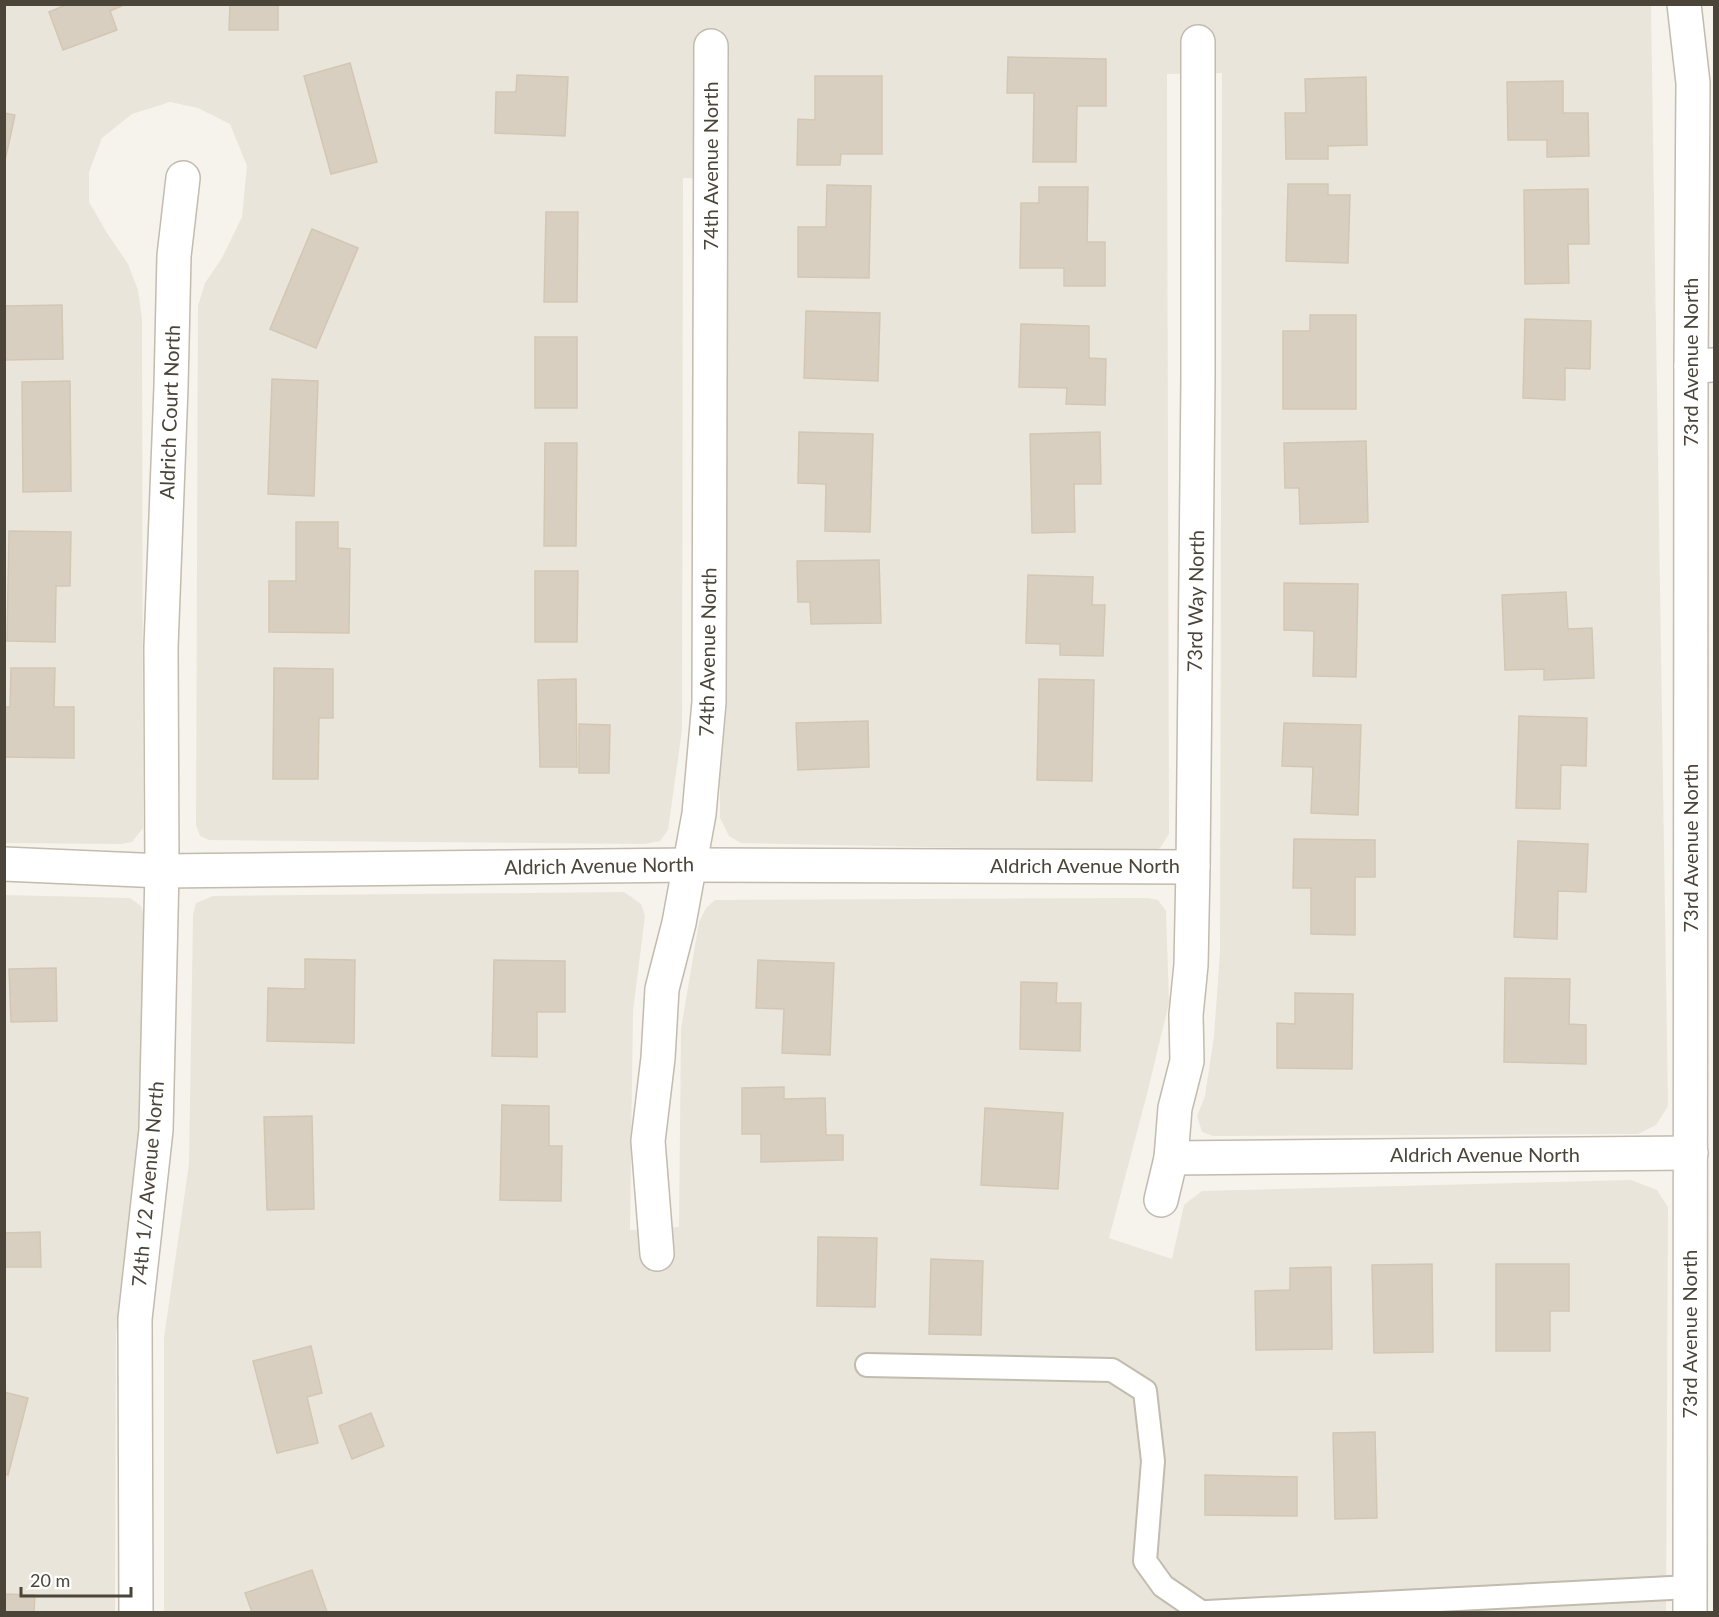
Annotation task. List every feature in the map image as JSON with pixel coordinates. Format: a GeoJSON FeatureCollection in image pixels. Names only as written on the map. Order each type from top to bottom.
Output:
{"type":"FeatureCollection","features":[{"type":"Feature","properties":{"kind":"street","name":"73rd Avenue North"},"geometry":{"type":"LineString","coordinates":[[1684,4],[1693,83],[1703,365],[1691,1153],[1690,1600]]}},
{"type":"Feature","properties":{"kind":"street","name":"73rd Avenue North"},"geometry":{"type":"LineString","coordinates":[[1693,83],[1706,4]]}},
{"type":"Feature","properties":{"kind":"street","name":"73rd Way North"},"geometry":{"type":"LineString","coordinates":[[1161,1200],[1171,1158],[1175,1108],[1187,1061],[1186,1015],[1191,965],[1198,379],[1198,42]]}},
{"type":"Feature","properties":{"kind":"street","name":"74th Avenue North"},"geometry":{"type":"LineString","coordinates":[[657,1254],[648,1141],[658,1058],[662,989],[679,923],[699,814],[709,702],[711,46]]}},
{"type":"Feature","properties":{"kind":"street","name":"Aldrich Court North"},"geometry":{"type":"LineString","coordinates":[[161,647],[174,256],[183,178]]}},
{"type":"Feature","properties":{"kind":"street","name":"74th 1/2 Avenue North"},"geometry":{"type":"LineString","coordinates":[[136,1612],[135,1319],[156,1130],[162,871],[161,647]]}},
{"type":"Feature","properties":{"kind":"street","name":"Aldrich Avenue North"},"geometry":{"type":"LineString","coordinates":[[4,864],[162,871],[690,865],[1193,867]]}},
{"type":"Feature","properties":{"kind":"street","name":"Aldrich Avenue North"},"geometry":{"type":"LineString","coordinates":[[1171,1158],[1691,1153]]}},
{"type":"Feature","properties":{"kind":"lane"},"geometry":{"type":"LineString","coordinates":[[867,1365],[1112,1370],[1145,1391],[1153,1461],[1145,1561],[1163,1586],[1201,1612]]}},
{"type":"Feature","properties":{"kind":"lane"},"geometry":{"type":"LineString","coordinates":[[1207,1612],[1690,1600]]}},
{"type":"Feature","properties":{"kind":"shaded area"},"geometry":{"type":"Polygon","coordinates":[[[5,5],[1651,5],[1668,1106],[1656,1125],[1638,1134],[1213,1136],[1202,1132],[1197,1116],[1205,1096],[1214,1036],[1220,952],[1222,73],[1167,74],[1169,834],[1160,848],[1150,852],[741,843],[729,836],[720,818],[719,179],[683,178],[682,730],[668,830],[660,841],[645,844],[209,840],[200,836],[196,825],[198,306],[205,283],[222,258],[242,217],[247,166],[230,124],[198,108],[170,102],[132,114],[102,138],[89,172],[89,202],[128,264],[138,290],[142,318],[143,828],[132,842],[121,844],[5,843],[5,5]]]}},
{"type":"Feature","properties":{"kind":"shaded area"},"geometry":{"type":"Polygon","coordinates":[[[624,892],[641,904],[645,916],[633,1011],[630,1230],[679,1227],[681,1029],[699,922],[706,908],[715,900],[1148,898],[1158,900],[1166,911],[1169,1003],[1109,1238],[1172,1259],[1184,1205],[1202,1191],[1631,1180],[1657,1190],[1668,1207],[1666,1612],[164,1612],[164,1338],[189,1164],[193,915],[196,903],[213,896],[624,892]]]}},
{"type":"Feature","properties":{"kind":"shaded area"},"geometry":{"type":"Polygon","coordinates":[[[5,895],[130,898],[141,906],[146,919],[139,1175],[116,1334],[115,1612],[5,1612],[5,895]]]}},
{"type":"Feature","properties":{"kind":"building"},"geometry":{"type":"Polygon","coordinates":[[[68,4],[126,4],[110,11],[117,30],[63,50],[49,12],[68,4]]]}},
{"type":"Feature","properties":{"kind":"building"},"geometry":{"type":"Polygon","coordinates":[[[230,4],[278,4],[278,30],[229,30],[230,4]]]}},
{"type":"Feature","properties":{"kind":"building"},"geometry":{"type":"Polygon","coordinates":[[[1008,57],[1106,59],[1106,106],[1077,106],[1076,162],[1033,162],[1034,93],[1007,93],[1008,57]]]}},
{"type":"Feature","properties":{"kind":"building"},"geometry":{"type":"Polygon","coordinates":[[[350,63],[377,162],[331,174],[304,76],[350,63]]]}},
{"type":"Feature","properties":{"kind":"building"},"geometry":{"type":"Polygon","coordinates":[[[517,75],[568,77],[565,136],[495,133],[496,92],[516,92],[517,75]]]}},
{"type":"Feature","properties":{"kind":"building"},"geometry":{"type":"Polygon","coordinates":[[[815,76],[882,76],[882,154],[841,154],[840,165],[797,165],[798,119],[815,120],[815,76]]]}},
{"type":"Feature","properties":{"kind":"building"},"geometry":{"type":"Polygon","coordinates":[[[1366,77],[1367,145],[1328,146],[1328,159],[1286,159],[1285,113],[1306,113],[1305,79],[1366,77]]]}},
{"type":"Feature","properties":{"kind":"building"},"geometry":{"type":"Polygon","coordinates":[[[1563,81],[1563,113],[1588,113],[1589,156],[1547,157],[1547,140],[1508,140],[1507,82],[1563,81]]]}},
{"type":"Feature","properties":{"kind":"building"},"geometry":{"type":"Polygon","coordinates":[[[4,113],[15,115],[4,165],[4,113]]]}},
{"type":"Feature","properties":{"kind":"building"},"geometry":{"type":"Polygon","coordinates":[[[1288,184],[1328,184],[1328,195],[1350,195],[1348,263],[1286,261],[1288,184]]]}},
{"type":"Feature","properties":{"kind":"building"},"geometry":{"type":"Polygon","coordinates":[[[827,185],[871,186],[869,278],[798,277],[798,227],[826,227],[827,185]]]}},
{"type":"Feature","properties":{"kind":"building"},"geometry":{"type":"Polygon","coordinates":[[[1039,187],[1088,187],[1087,242],[1105,242],[1105,286],[1064,286],[1064,268],[1020,268],[1021,203],[1039,203],[1039,187]]]}},
{"type":"Feature","properties":{"kind":"building"},"geometry":{"type":"Polygon","coordinates":[[[1588,189],[1589,244],[1568,244],[1569,283],[1525,284],[1524,190],[1588,189]]]}},
{"type":"Feature","properties":{"kind":"building"},"geometry":{"type":"Polygon","coordinates":[[[546,212],[578,212],[577,302],[544,302],[546,212]]]}},
{"type":"Feature","properties":{"kind":"building"},"geometry":{"type":"Polygon","coordinates":[[[312,229],[358,248],[316,348],[270,329],[312,229]]]}},
{"type":"Feature","properties":{"kind":"building"},"geometry":{"type":"Polygon","coordinates":[[[62,305],[63,359],[4,360],[4,306],[62,305]]]}},
{"type":"Feature","properties":{"kind":"building"},"geometry":{"type":"Polygon","coordinates":[[[806,311],[880,313],[878,381],[804,378],[806,311]]]}},
{"type":"Feature","properties":{"kind":"building"},"geometry":{"type":"Polygon","coordinates":[[[1310,315],[1356,315],[1356,409],[1283,409],[1283,331],[1310,331],[1310,315]]]}},
{"type":"Feature","properties":{"kind":"building"},"geometry":{"type":"Polygon","coordinates":[[[1525,319],[1591,321],[1590,369],[1565,368],[1565,400],[1523,398],[1525,319]]]}},
{"type":"Feature","properties":{"kind":"building"},"geometry":{"type":"Polygon","coordinates":[[[1021,324],[1089,326],[1089,358],[1106,359],[1105,405],[1066,404],[1067,388],[1019,387],[1021,324]]]}},
{"type":"Feature","properties":{"kind":"building"},"geometry":{"type":"Polygon","coordinates":[[[535,337],[577,337],[577,408],[535,408],[535,337]]]}},
{"type":"Feature","properties":{"kind":"building"},"geometry":{"type":"Polygon","coordinates":[[[272,379],[318,381],[314,496],[268,494],[272,379]]]}},
{"type":"Feature","properties":{"kind":"building"},"geometry":{"type":"Polygon","coordinates":[[[70,381],[71,491],[23,492],[22,382],[70,381]]]}},
{"type":"Feature","properties":{"kind":"building"},"geometry":{"type":"Polygon","coordinates":[[[799,432],[873,434],[870,532],[825,531],[826,484],[798,483],[799,432]]]}},
{"type":"Feature","properties":{"kind":"building"},"geometry":{"type":"Polygon","coordinates":[[[1100,432],[1101,484],[1074,484],[1075,532],[1032,533],[1030,434],[1100,432]]]}},
{"type":"Feature","properties":{"kind":"building"},"geometry":{"type":"Polygon","coordinates":[[[1366,441],[1368,522],[1300,524],[1299,488],[1285,488],[1284,443],[1366,441]]]}},
{"type":"Feature","properties":{"kind":"building"},"geometry":{"type":"Polygon","coordinates":[[[545,443],[577,443],[576,546],[544,546],[545,443]]]}},
{"type":"Feature","properties":{"kind":"building"},"geometry":{"type":"Polygon","coordinates":[[[296,522],[338,522],[338,548],[350,549],[349,633],[269,632],[269,581],[296,581],[296,522]]]}},
{"type":"Feature","properties":{"kind":"building"},"geometry":{"type":"Polygon","coordinates":[[[9,531],[71,532],[70,586],[56,586],[55,642],[7,641],[9,531]]]}},
{"type":"Feature","properties":{"kind":"building"},"geometry":{"type":"Polygon","coordinates":[[[879,560],[881,623],[811,624],[810,602],[798,602],[797,561],[879,560]]]}},
{"type":"Feature","properties":{"kind":"building"},"geometry":{"type":"Polygon","coordinates":[[[535,571],[578,571],[577,642],[535,642],[535,571]]]}},
{"type":"Feature","properties":{"kind":"building"},"geometry":{"type":"Polygon","coordinates":[[[1028,575],[1093,577],[1092,605],[1105,605],[1103,656],[1060,655],[1060,644],[1026,643],[1028,575]]]}},
{"type":"Feature","properties":{"kind":"building"},"geometry":{"type":"Polygon","coordinates":[[[1284,583],[1358,584],[1356,677],[1313,676],[1314,631],[1284,630],[1284,583]]]}},
{"type":"Feature","properties":{"kind":"building"},"geometry":{"type":"Polygon","coordinates":[[[1566,592],[1568,629],[1592,628],[1594,678],[1544,680],[1544,669],[1505,670],[1502,595],[1566,592]]]}},
{"type":"Feature","properties":{"kind":"building"},"geometry":{"type":"Polygon","coordinates":[[[11,668],[55,668],[54,707],[74,707],[74,758],[4,757],[4,707],[10,707],[11,668]]]}},
{"type":"Feature","properties":{"kind":"building"},"geometry":{"type":"Polygon","coordinates":[[[274,668],[333,669],[333,718],[319,718],[318,779],[273,779],[274,668]]]}},
{"type":"Feature","properties":{"kind":"building"},"geometry":{"type":"Polygon","coordinates":[[[576,679],[577,767],[540,767],[538,680],[576,679]]]}},
{"type":"Feature","properties":{"kind":"building"},"geometry":{"type":"Polygon","coordinates":[[[1039,679],[1094,680],[1092,781],[1037,780],[1039,679]]]}},
{"type":"Feature","properties":{"kind":"building"},"geometry":{"type":"Polygon","coordinates":[[[1519,716],[1587,718],[1586,766],[1561,765],[1560,809],[1516,808],[1519,716]]]}},
{"type":"Feature","properties":{"kind":"building"},"geometry":{"type":"Polygon","coordinates":[[[868,721],[869,767],[798,770],[796,723],[868,721]]]}},
{"type":"Feature","properties":{"kind":"building"},"geometry":{"type":"Polygon","coordinates":[[[1284,723],[1361,725],[1358,815],[1311,813],[1313,767],[1282,766],[1284,723]]]}},
{"type":"Feature","properties":{"kind":"building"},"geometry":{"type":"Polygon","coordinates":[[[579,724],[610,725],[609,773],[579,773],[579,724]]]}},
{"type":"Feature","properties":{"kind":"building"},"geometry":{"type":"Polygon","coordinates":[[[1294,839],[1375,840],[1375,877],[1355,877],[1355,935],[1311,934],[1311,888],[1293,888],[1294,839]]]}},
{"type":"Feature","properties":{"kind":"building"},"geometry":{"type":"Polygon","coordinates":[[[1518,841],[1588,844],[1586,892],[1558,891],[1557,939],[1514,937],[1518,841]]]}},
{"type":"Feature","properties":{"kind":"building"},"geometry":{"type":"Polygon","coordinates":[[[305,959],[355,960],[354,1043],[267,1041],[268,988],[305,989],[305,959]]]}},
{"type":"Feature","properties":{"kind":"building"},"geometry":{"type":"Polygon","coordinates":[[[494,960],[565,961],[565,1012],[537,1012],[537,1057],[492,1056],[494,960]]]}},
{"type":"Feature","properties":{"kind":"building"},"geometry":{"type":"Polygon","coordinates":[[[758,960],[834,963],[830,1055],[782,1053],[784,1009],[756,1008],[758,960]]]}},
{"type":"Feature","properties":{"kind":"building"},"geometry":{"type":"Polygon","coordinates":[[[56,968],[57,1021],[11,1022],[9,969],[56,968]]]}},
{"type":"Feature","properties":{"kind":"building"},"geometry":{"type":"Polygon","coordinates":[[[1505,978],[1570,979],[1569,1024],[1586,1025],[1586,1064],[1504,1062],[1505,978]]]}},
{"type":"Feature","properties":{"kind":"building"},"geometry":{"type":"Polygon","coordinates":[[[1021,982],[1057,983],[1056,1003],[1081,1003],[1080,1051],[1020,1049],[1021,982]]]}},
{"type":"Feature","properties":{"kind":"building"},"geometry":{"type":"Polygon","coordinates":[[[1295,993],[1353,994],[1352,1069],[1277,1068],[1277,1023],[1295,1024],[1295,993]]]}},
{"type":"Feature","properties":{"kind":"building"},"geometry":{"type":"Polygon","coordinates":[[[784,1087],[784,1099],[825,1098],[826,1135],[843,1135],[843,1160],[761,1162],[761,1134],[742,1134],[742,1088],[784,1087]]]}},
{"type":"Feature","properties":{"kind":"building"},"geometry":{"type":"Polygon","coordinates":[[[502,1105],[549,1106],[549,1146],[562,1146],[561,1201],[500,1200],[502,1105]]]}},
{"type":"Feature","properties":{"kind":"building"},"geometry":{"type":"Polygon","coordinates":[[[985,1108],[1063,1113],[1058,1189],[981,1185],[985,1108]]]}},
{"type":"Feature","properties":{"kind":"building"},"geometry":{"type":"Polygon","coordinates":[[[312,1116],[314,1209],[267,1210],[264,1117],[312,1116]]]}},
{"type":"Feature","properties":{"kind":"building"},"geometry":{"type":"Polygon","coordinates":[[[40,1232],[41,1267],[4,1267],[4,1233],[40,1232]]]}},
{"type":"Feature","properties":{"kind":"building"},"geometry":{"type":"Polygon","coordinates":[[[818,1237],[877,1238],[875,1307],[817,1306],[818,1237]]]}},
{"type":"Feature","properties":{"kind":"building"},"geometry":{"type":"Polygon","coordinates":[[[931,1259],[983,1261],[981,1335],[929,1334],[931,1259]]]}},
{"type":"Feature","properties":{"kind":"building"},"geometry":{"type":"Polygon","coordinates":[[[1432,1264],[1433,1352],[1374,1353],[1372,1265],[1432,1264]]]}},
{"type":"Feature","properties":{"kind":"building"},"geometry":{"type":"Polygon","coordinates":[[[1496,1264],[1569,1264],[1569,1311],[1550,1311],[1550,1351],[1496,1351],[1496,1264]]]}},
{"type":"Feature","properties":{"kind":"building"},"geometry":{"type":"Polygon","coordinates":[[[1331,1267],[1332,1349],[1256,1350],[1255,1291],[1290,1290],[1290,1268],[1331,1267]]]}},
{"type":"Feature","properties":{"kind":"building"},"geometry":{"type":"Polygon","coordinates":[[[311,1346],[322,1393],[307,1397],[318,1443],[277,1453],[253,1361],[311,1346]]]}},
{"type":"Feature","properties":{"kind":"building"},"geometry":{"type":"Polygon","coordinates":[[[4,1392],[28,1398],[8,1475],[4,1474],[4,1392]]]}},
{"type":"Feature","properties":{"kind":"building"},"geometry":{"type":"Polygon","coordinates":[[[371,1413],[384,1446],[352,1459],[339,1426],[371,1413]]]}},
{"type":"Feature","properties":{"kind":"building"},"geometry":{"type":"Polygon","coordinates":[[[1375,1432],[1377,1518],[1335,1519],[1333,1433],[1375,1432]]]}},
{"type":"Feature","properties":{"kind":"building"},"geometry":{"type":"Polygon","coordinates":[[[1205,1475],[1297,1477],[1297,1516],[1205,1515],[1205,1475]]]}},
{"type":"Feature","properties":{"kind":"building"},"geometry":{"type":"Polygon","coordinates":[[[312,1570],[327,1612],[252,1612],[245,1593],[312,1570]]]}},
{"type":"Feature","properties":{"kind":"building"},"geometry":{"type":"Polygon","coordinates":[[[4,1594],[35,1595],[34,1612],[4,1612],[4,1594]]]}}]}
